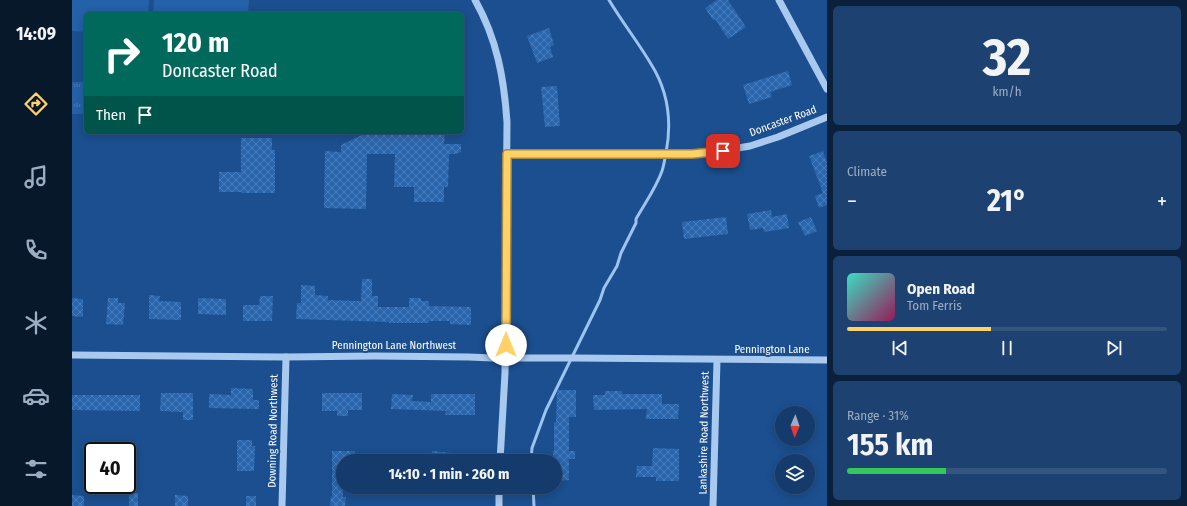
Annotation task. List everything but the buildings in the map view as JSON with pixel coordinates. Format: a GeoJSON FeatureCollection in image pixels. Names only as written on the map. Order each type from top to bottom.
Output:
{"type":"FeatureCollection","features":[{"type":"Feature","properties":{"kind":"street"},"geometry":{"type":"LineString","coordinates":[[475,0],[484,17],[497,52],[505,90],[507,122],[505,358],[500,454]]}},
{"type":"Feature","properties":{"kind":"street"},"geometry":{"type":"LineString","coordinates":[[779,0],[827,89]]}},
{"type":"Feature","properties":{"kind":"street","name":"Doncaster Road"},"geometry":{"type":"LineString","coordinates":[[507,154],[672,154],[720,151],[750,146],[778,137],[827,117]]}},
{"type":"Feature","properties":{"kind":"street","name":"Pennington Lane Northwest"},"geometry":{"type":"LineString","coordinates":[[72,355],[286,357],[383,356],[717,360]]}},
{"type":"Feature","properties":{"kind":"street","name":"Downing Road Northwest"},"geometry":{"type":"LineString","coordinates":[[282,506],[286,357]]}},
{"type":"Feature","properties":{"kind":"street","name":"Pennington Lane"},"geometry":{"type":"LineString","coordinates":[[717,360],[827,360]]}},
{"type":"Feature","properties":{"kind":"street","name":"Lankashire Road Northwest"},"geometry":{"type":"LineString","coordinates":[[713,506],[717,360]]}},
{"type":"Feature","properties":{"kind":"street"},"geometry":{"type":"LineString","coordinates":[[499,494],[499,506]]}},
{"type":"Feature","properties":{"kind":"green space"},"geometry":{"type":"Polygon","coordinates":[[[72,0],[149,0],[148,12],[84,12],[84,32],[72,31],[72,0]]]}},
{"type":"Feature","properties":{"kind":"green space"},"geometry":{"type":"Polygon","coordinates":[[[154,0],[249,0],[248,12],[153,12],[154,0]]]}},
{"type":"Feature","properties":{"kind":"green space"},"geometry":{"type":"Polygon","coordinates":[[[72,82],[84,82],[84,114],[72,114],[72,82]]]}},
{"type":"Feature","properties":{"kind":"waterway"},"geometry":{"type":"LineString","coordinates":[[532,454],[532,448],[546,410],[600,300],[604,288],[617,266],[621,253],[636,223],[636,219],[660,177],[666,153],[669,130],[667,107],[665,96],[657,74],[609,0]]}},
{"type":"Feature","properties":{"kind":"waterway"},"geometry":{"type":"LineString","coordinates":[[533,494],[534,506]]}},
{"type":"Feature","properties":{"kind":"route"},"geometry":{"type":"LineString","coordinates":[[506,345],[507,154],[692,154],[723,151]]}}]}
